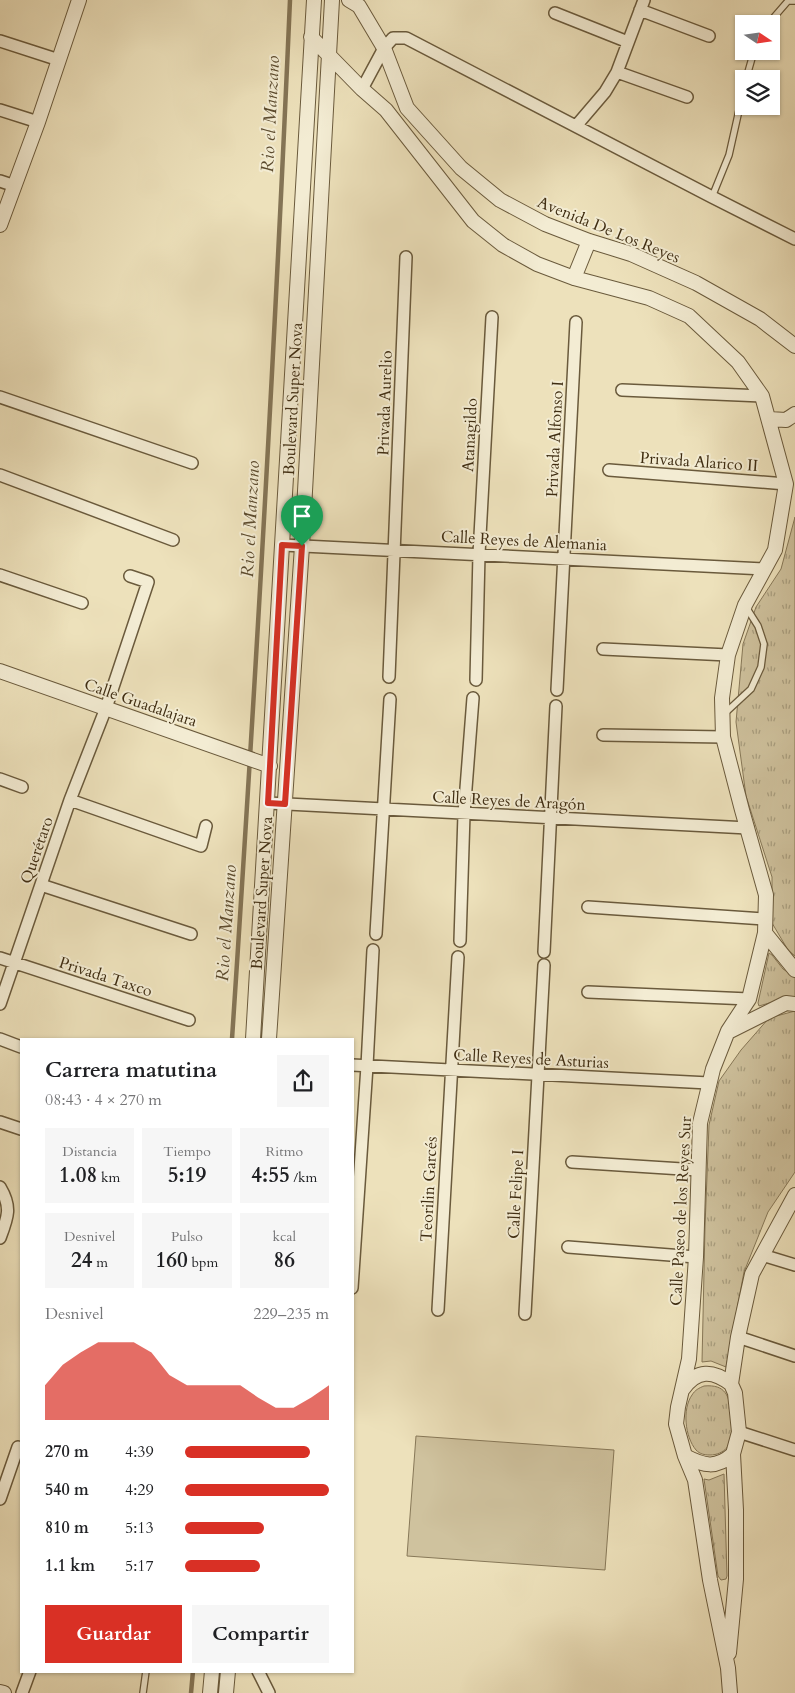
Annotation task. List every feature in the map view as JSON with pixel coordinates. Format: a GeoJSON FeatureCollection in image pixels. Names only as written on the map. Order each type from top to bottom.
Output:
{"type":"FeatureCollection","features":[{"type":"Feature","properties":{"kind":"street"},"geometry":{"type":"LineString","coordinates":[[0,225],[38,122],[79,0]]}},
{"type":"Feature","properties":{"kind":"street","name":"Boulevard Super Nova"},"geometry":{"type":"LineString","coordinates":[[254,1038],[268,803],[266,764],[282,545],[314,0]]}},
{"type":"Feature","properties":{"kind":"street","name":"Boulevard Super Nova"},"geometry":{"type":"LineString","coordinates":[[269,1038],[302,546],[332,0]]}},
{"type":"Feature","properties":{"kind":"street","name":"Avenida De Los Reyes"},"geometry":{"type":"LineString","coordinates":[[349,0],[359,6],[384,48],[407,108],[461,168],[500,200],[545,224],[589,241],[631,254],[696,284],[760,319],[795,346]]}},
{"type":"Feature","properties":{"kind":"street"},"geometry":{"type":"LineString","coordinates":[[576,126],[605,92],[618,72],[642,5],[709,36]]}},
{"type":"Feature","properties":{"kind":"street"},"geometry":{"type":"LineString","coordinates":[[555,13],[628,42]]}},
{"type":"Feature","properties":{"kind":"street","name":"Calle Paseo de los Reyes Sur"},"geometry":{"type":"LineString","coordinates":[[311,37],[386,110],[473,221],[503,245],[528,260],[574,278],[650,298],[689,316],[738,362],[762,396],[786,484],[776,550],[745,605],[728,655],[722,698],[723,737],[766,895],[765,926],[749,999],[728,1031],[708,1083],[700,1122],[696,1257],[689,1359],[676,1424],[685,1456],[695,1480],[710,1580],[728,1668]]}},
{"type":"Feature","properties":{"kind":"street"},"geometry":{"type":"LineString","coordinates":[[362,88],[384,48],[393,38],[406,38],[795,239]]}},
{"type":"Feature","properties":{"kind":"street"},"geometry":{"type":"LineString","coordinates":[[0,41],[59,60]]}},
{"type":"Feature","properties":{"kind":"street"},"geometry":{"type":"LineString","coordinates":[[618,72],[687,97]]}},
{"type":"Feature","properties":{"kind":"street"},"geometry":{"type":"LineString","coordinates":[[0,110],[38,122]]}},
{"type":"Feature","properties":{"kind":"street"},"geometry":{"type":"LineString","coordinates":[[0,181],[15,186]]}},
{"type":"Feature","properties":{"kind":"street"},"geometry":{"type":"LineString","coordinates":[[574,278],[589,241]]}},
{"type":"Feature","properties":{"kind":"street","name":"Privada Aurelio"},"geometry":{"type":"LineString","coordinates":[[389,676],[406,257]]}},
{"type":"Feature","properties":{"kind":"street","name":"Atanagildo"},"geometry":{"type":"LineString","coordinates":[[476,680],[479,554],[492,317]]}},
{"type":"Feature","properties":{"kind":"street","name":"Privada Alfonso I"},"geometry":{"type":"LineString","coordinates":[[557,690],[576,322]]}},
{"type":"Feature","properties":{"kind":"street"},"geometry":{"type":"LineString","coordinates":[[622,390],[762,396]]}},
{"type":"Feature","properties":{"kind":"street"},"geometry":{"type":"LineString","coordinates":[[0,397],[192,463]]}},
{"type":"Feature","properties":{"kind":"street"},"geometry":{"type":"LineString","coordinates":[[769,419],[786,420],[795,414]]}},
{"type":"Feature","properties":{"kind":"street","name":"Privada Alarico II"},"geometry":{"type":"LineString","coordinates":[[609,470],[786,484]]}},
{"type":"Feature","properties":{"kind":"street"},"geometry":{"type":"LineString","coordinates":[[0,474],[173,540]]}},
{"type":"Feature","properties":{"kind":"street","name":"Calle Reyes de Alemania"},"geometry":{"type":"LineString","coordinates":[[282,545],[765,569]]}},
{"type":"Feature","properties":{"kind":"street"},"geometry":{"type":"LineString","coordinates":[[0,575],[82,603]]}},
{"type":"Feature","properties":{"kind":"street","name":"Querétaro"},"geometry":{"type":"LineString","coordinates":[[0,1004],[70,800],[106,708],[148,582],[130,576]]}},
{"type":"Feature","properties":{"kind":"street"},"geometry":{"type":"LineString","coordinates":[[603,649],[728,655]]}},
{"type":"Feature","properties":{"kind":"street","name":"Calle Guadalajara"},"geometry":{"type":"LineString","coordinates":[[0,670],[266,764]]}},
{"type":"Feature","properties":{"kind":"street"},"geometry":{"type":"LineString","coordinates":[[460,941],[464,814],[473,698]]}},
{"type":"Feature","properties":{"kind":"street"},"geometry":{"type":"LineString","coordinates":[[376,934],[390,700]]}},
{"type":"Feature","properties":{"kind":"street"},"geometry":{"type":"LineString","coordinates":[[544,952],[556,706]]}},
{"type":"Feature","properties":{"kind":"street"},"geometry":{"type":"LineString","coordinates":[[603,735],[723,737]]}},
{"type":"Feature","properties":{"kind":"street"},"geometry":{"type":"LineString","coordinates":[[0,779],[22,787]]}},
{"type":"Feature","properties":{"kind":"street"},"geometry":{"type":"LineString","coordinates":[[70,800],[201,846],[206,826]]}},
{"type":"Feature","properties":{"kind":"street","name":"Calle Reyes de Aragón"},"geometry":{"type":"LineString","coordinates":[[268,803],[748,828]]}},
{"type":"Feature","properties":{"kind":"street"},"geometry":{"type":"LineString","coordinates":[[41,885],[191,934]]}},
{"type":"Feature","properties":{"kind":"street"},"geometry":{"type":"LineString","coordinates":[[588,907],[765,926],[795,970]]}},
{"type":"Feature","properties":{"kind":"street"},"geometry":{"type":"LineString","coordinates":[[354,1260],[368,1066],[373,950]]}},
{"type":"Feature","properties":{"kind":"street","name":"Teorilin Garcés"},"geometry":{"type":"LineString","coordinates":[[438,1310],[458,956]]}},
{"type":"Feature","properties":{"kind":"street","name":"Privada Taxco"},"geometry":{"type":"LineString","coordinates":[[0,958],[189,1020]]}},
{"type":"Feature","properties":{"kind":"street","name":"Calle Felipe I"},"geometry":{"type":"LineString","coordinates":[[525,1314],[544,965]]}},
{"type":"Feature","properties":{"kind":"street"},"geometry":{"type":"LineString","coordinates":[[588,992],[749,999]]}},
{"type":"Feature","properties":{"kind":"street"},"geometry":{"type":"LineString","coordinates":[[728,1031],[786,1003],[795,1004]]}},
{"type":"Feature","properties":{"kind":"street"},"geometry":{"type":"LineString","coordinates":[[0,1039],[20,1047]]}},
{"type":"Feature","properties":{"kind":"street","name":"Calle Reyes de Asturias"},"geometry":{"type":"LineString","coordinates":[[354,1065],[708,1083]]}},
{"type":"Feature","properties":{"kind":"street"},"geometry":{"type":"LineString","coordinates":[[0,1122],[20,1129]]}},
{"type":"Feature","properties":{"kind":"street"},"geometry":{"type":"LineString","coordinates":[[572,1162],[698,1170]]}},
{"type":"Feature","properties":{"kind":"street"},"geometry":{"type":"LineString","coordinates":[[0,1187],[8,1207],[6,1221],[0,1238]]}},
{"type":"Feature","properties":{"kind":"street"},"geometry":{"type":"LineString","coordinates":[[731,1384],[738,1337],[752,1274],[795,1195]]}},
{"type":"Feature","properties":{"kind":"street"},"geometry":{"type":"LineString","coordinates":[[568,1247],[696,1257]]}},
{"type":"Feature","properties":{"kind":"street"},"geometry":{"type":"LineString","coordinates":[[762,1255],[795,1266]]}},
{"type":"Feature","properties":{"kind":"street"},"geometry":{"type":"LineString","coordinates":[[738,1337],[795,1356]]}},
{"type":"Feature","properties":{"kind":"street"},"geometry":{"type":"LineString","coordinates":[[682,1390],[694,1377],[703,1373],[723,1378],[731,1384],[735,1393],[740,1432],[733,1454],[736,1510],[736,1579],[728,1668],[730,1693]]}},
{"type":"Feature","properties":{"kind":"street"},"geometry":{"type":"LineString","coordinates":[[740,1432],[795,1450]]}},
{"type":"Feature","properties":{"kind":"street"},"geometry":{"type":"LineString","coordinates":[[0,1499],[18,1447]]}},
{"type":"Feature","properties":{"kind":"street"},"geometry":{"type":"LineString","coordinates":[[685,1456],[700,1464],[708,1465],[723,1461],[733,1454]]}},
{"type":"Feature","properties":{"kind":"street"},"geometry":{"type":"LineString","coordinates":[[22,1693],[29,1673]]}},
{"type":"Feature","properties":{"kind":"street"},"geometry":{"type":"LineString","coordinates":[[210,1693],[212,1673]]}},
{"type":"Feature","properties":{"kind":"street"},"geometry":{"type":"LineString","coordinates":[[226,1693],[228,1673]]}},
{"type":"Feature","properties":{"kind":"street"},"geometry":{"type":"LineString","coordinates":[[259,1673],[269,1693]]}},
{"type":"Feature","properties":{"kind":"street"},"geometry":{"type":"LineString","coordinates":[[0,1692],[4,1693]]}},
{"type":"Feature","properties":{"kind":"lane"},"geometry":{"type":"LineString","coordinates":[[776,15],[788,2],[795,1]]}},
{"type":"Feature","properties":{"kind":"lane"},"geometry":{"type":"LineString","coordinates":[[712,197],[729,155],[738,115]]}},
{"type":"Feature","properties":{"kind":"lane"},"geometry":{"type":"LineString","coordinates":[[722,715],[751,688],[762,667],[764,644],[758,626],[745,605]]}},
{"type":"Feature","properties":{"kind":"lane"},"geometry":{"type":"LineString","coordinates":[[142,1693],[146,1673]]}},
{"type":"Feature","properties":{"kind":"green space"},"geometry":{"type":"Polygon","coordinates":[[[795,517],[795,956],[788,950],[772,923],[772,877],[746,796],[736,722],[743,644],[756,607],[781,569],[795,517]]]}},
{"type":"Feature","properties":{"kind":"green space"},"geometry":{"type":"Polygon","coordinates":[[[769,953],[783,969],[795,977],[795,997],[759,1006],[758,1003],[769,953]]]}},
{"type":"Feature","properties":{"kind":"green space"},"geometry":{"type":"Polygon","coordinates":[[[795,1011],[795,1172],[768,1212],[744,1272],[726,1367],[711,1361],[702,1362],[709,1125],[719,1081],[741,1050],[769,1018],[795,1011]]]}},
{"type":"Feature","properties":{"kind":"green space"},"geometry":{"type":"Polygon","coordinates":[[[704,1386],[722,1389],[728,1397],[734,1424],[732,1440],[727,1448],[720,1453],[710,1455],[701,1453],[692,1444],[686,1423],[689,1401],[694,1392],[704,1386]]]}},
{"type":"Feature","properties":{"kind":"green space"},"geometry":{"type":"Polygon","coordinates":[[[416,1436],[614,1450],[605,1570],[407,1556],[416,1436]]]}},
{"type":"Feature","properties":{"kind":"green space"},"geometry":{"type":"Polygon","coordinates":[[[724,1474],[727,1576],[726,1579],[721,1580],[718,1576],[704,1479],[709,1480],[724,1474]]]}},
{"type":"Feature","properties":{"kind":"waterway","name":"Rio el Manzano"},"geometry":{"type":"LineString","coordinates":[[232,1038],[264,520],[290,0]]}},
{"type":"Feature","properties":{"kind":"waterway","name":"Rio el Manzano"},"geometry":{"type":"LineString","coordinates":[[191,1693],[193,1673]]}},
{"type":"Feature","properties":{"kind":"route"},"geometry":{"type":"LineString","coordinates":[[282,545],[302,546],[285,804],[268,803],[282,545]]}}]}
